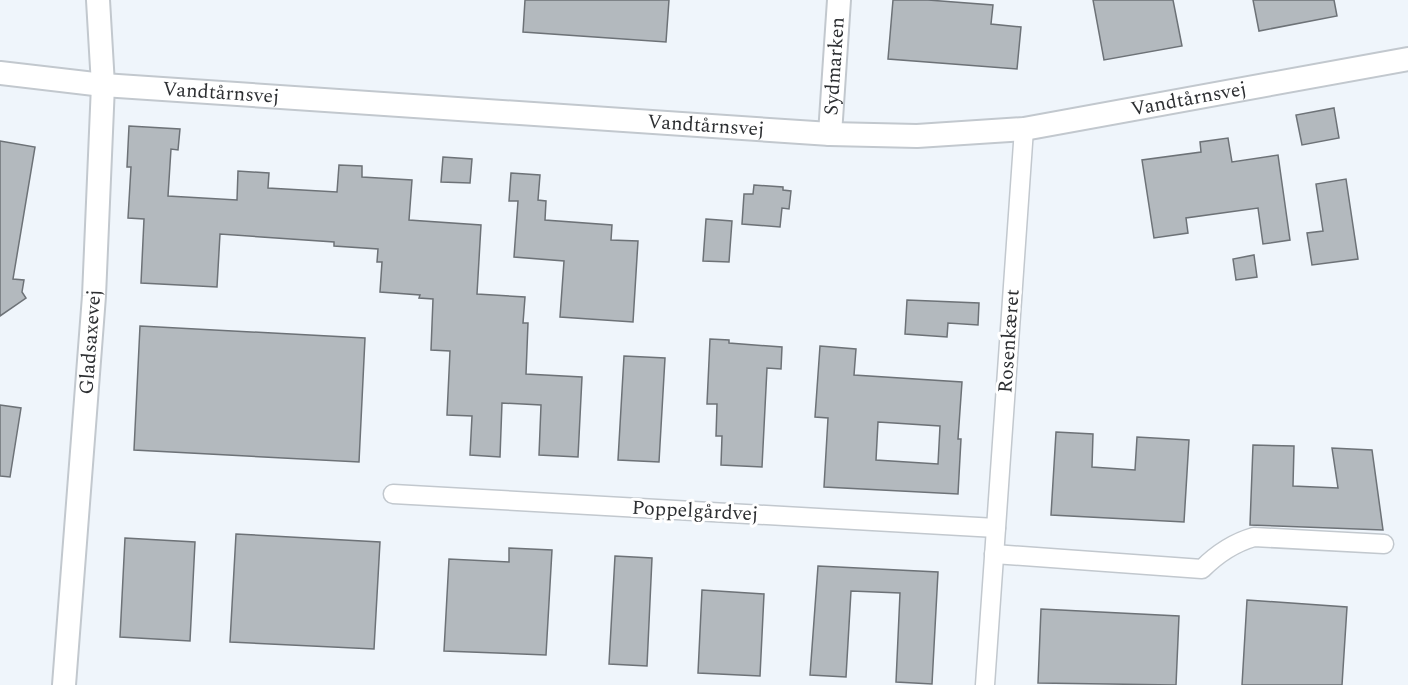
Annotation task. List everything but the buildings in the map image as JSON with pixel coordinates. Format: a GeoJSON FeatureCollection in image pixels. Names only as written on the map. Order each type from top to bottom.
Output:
{"type":"FeatureCollection","features":[{"type":"Feature","properties":{"kind":"street","name":"Gladsaxevej"},"geometry":{"type":"LineString","coordinates":[[64,685],[94,296],[103,85],[98,0]]}},
{"type":"Feature","properties":{"kind":"street","name":"Sydmarken"},"geometry":{"type":"LineString","coordinates":[[830,134],[839,0]]}},
{"type":"Feature","properties":{"kind":"street","name":"Vandtårnsvej"},"geometry":{"type":"LineString","coordinates":[[0,73],[103,85],[830,134],[917,136],[1024,129],[1408,58]]}},
{"type":"Feature","properties":{"kind":"street","name":"Rosenkæret"},"geometry":{"type":"LineString","coordinates":[[985,685],[1024,129]]}},
{"type":"Feature","properties":{"kind":"street","name":"Poppelgårdvej"},"geometry":{"type":"LineString","coordinates":[[393,494],[996,528]]}},
{"type":"Feature","properties":{"kind":"street"},"geometry":{"type":"LineString","coordinates":[[994,554],[1202,569],[1216,555],[1239,541],[1254,537],[1384,544]]}}]}
